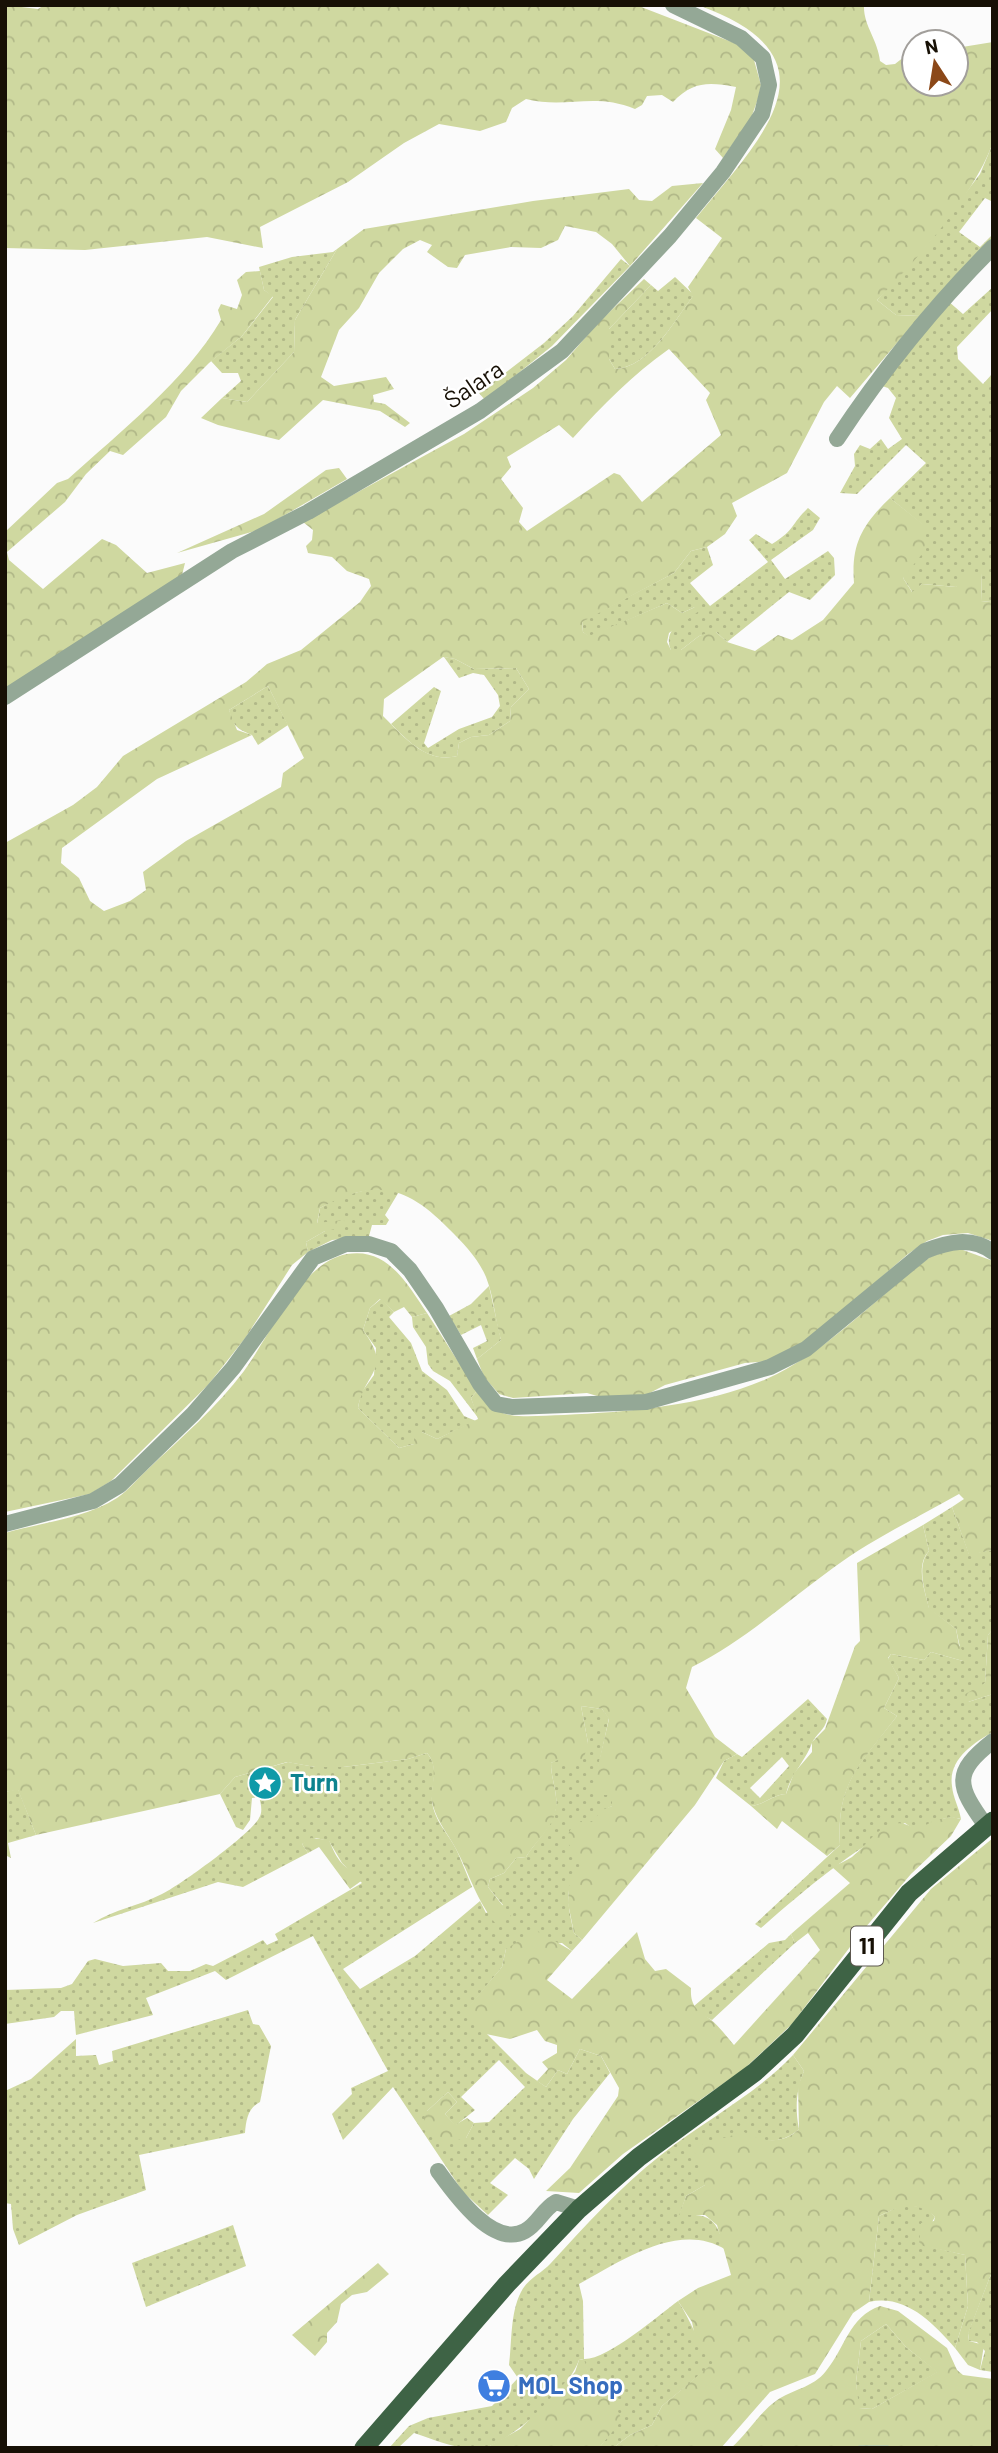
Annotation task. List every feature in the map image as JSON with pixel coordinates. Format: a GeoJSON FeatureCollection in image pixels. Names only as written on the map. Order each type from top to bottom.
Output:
{"type":"FeatureCollection","features":[{"type":"Feature","properties":{"kind":"main road","name":"11"},"geometry":{"type":"LineString","coordinates":[[364,2448],[507,2284],[579,2209],[639,2157],[755,2072],[795,2035],[909,1892],[989,1823]]}},
{"type":"Feature","properties":{"kind":"street","name":"Šalara"},"geometry":{"type":"LineString","coordinates":[[5,697],[232,551],[309,512],[480,411],[562,351],[670,236],[723,172],[762,114],[769,85],[763,58],[741,38],[673,5]]}},
{"type":"Feature","properties":{"kind":"street"},"geometry":{"type":"LineString","coordinates":[[837,439],[867,393],[956,285],[993,247]]}},
{"type":"Feature","properties":{"kind":"street"},"geometry":{"type":"LineString","coordinates":[[5,1524],[93,1501],[120,1485],[193,1414],[225,1377],[313,1258],[346,1244],[369,1244],[391,1251],[410,1270],[436,1308],[480,1384],[496,1404],[512,1407],[646,1402],[769,1367],[806,1349],[925,1251],[945,1243],[968,1241],[993,1252]]}},
{"type":"Feature","properties":{"kind":"street"},"geometry":{"type":"LineString","coordinates":[[989,1823],[962,1792],[962,1774],[970,1761],[993,1741]]}},
{"type":"Feature","properties":{"kind":"street"},"geometry":{"type":"LineString","coordinates":[[438,2171],[477,2218],[508,2235],[525,2231],[556,2202],[579,2209]]}},
{"type":"Feature","properties":{"kind":"green space"},"geometry":{"type":"Polygon","coordinates":[[[5,5],[38,9],[45,5],[636,5],[737,44],[754,60],[761,85],[751,118],[723,158],[715,149],[731,110],[736,87],[702,85],[687,90],[673,102],[662,95],[647,96],[642,105],[635,109],[606,102],[541,102],[526,99],[512,108],[506,122],[480,131],[439,124],[404,143],[348,182],[260,227],[263,248],[207,237],[85,250],[5,248],[5,5]]]}},
{"type":"Feature","properties":{"kind":"green space"},"geometry":{"type":"Polygon","coordinates":[[[698,5],[864,5],[880,61],[886,65],[900,60],[900,98],[970,98],[970,46],[993,42],[995,111],[992,145],[958,206],[926,247],[877,300],[896,315],[920,316],[850,398],[837,386],[824,402],[787,473],[732,503],[737,516],[725,534],[707,547],[691,551],[674,573],[582,622],[583,632],[589,636],[667,603],[682,613],[695,607],[699,611],[669,633],[667,642],[671,650],[681,650],[699,636],[710,632],[716,632],[727,642],[755,651],[778,635],[792,640],[823,620],[854,583],[854,557],[860,536],[872,517],[890,498],[924,525],[926,549],[903,578],[912,592],[922,584],[956,587],[966,573],[982,573],[981,601],[991,602],[993,598],[993,1241],[968,1233],[943,1235],[927,1241],[908,1254],[808,1341],[770,1361],[745,1363],[665,1385],[644,1396],[604,1398],[587,1393],[513,1398],[499,1394],[484,1377],[477,1359],[501,1340],[489,1285],[483,1270],[465,1245],[433,1214],[404,1195],[374,1190],[357,1192],[320,1208],[317,1223],[344,1220],[346,1227],[325,1231],[306,1242],[308,1252],[292,1265],[246,1337],[208,1385],[111,1481],[90,1494],[5,1512],[5,843],[73,805],[97,787],[123,756],[246,682],[267,664],[301,650],[360,602],[371,586],[369,579],[347,571],[332,557],[308,553],[306,546],[312,540],[313,530],[303,522],[464,434],[533,388],[566,360],[597,324],[644,279],[651,285],[609,329],[609,359],[615,369],[628,366],[650,352],[693,296],[688,287],[722,238],[696,218],[745,158],[764,129],[777,101],[779,74],[769,49],[743,26],[698,5]],[[669,349],[618,391],[573,438],[559,425],[507,457],[511,467],[501,479],[523,508],[519,522],[527,531],[614,473],[620,475],[642,502],[721,435],[706,400],[710,393],[669,349]],[[443,657],[384,699],[383,716],[416,747],[435,756],[446,757],[457,756],[459,743],[471,737],[489,735],[510,721],[511,707],[529,689],[516,668],[474,669],[455,659],[443,657]],[[268,686],[229,710],[237,730],[252,735],[157,779],[62,848],[61,863],[79,878],[90,901],[104,911],[130,901],[146,890],[143,872],[186,841],[281,787],[283,773],[304,758],[268,686]]]}},
{"type":"Feature","properties":{"kind":"green space"},"geometry":{"type":"Polygon","coordinates":[[[993,143],[993,202],[985,198],[959,232],[980,247],[993,234],[993,241],[920,316],[896,315],[877,300],[929,242],[980,174],[993,143]]]}},
{"type":"Feature","properties":{"kind":"green space"},"geometry":{"type":"Polygon","coordinates":[[[703,183],[630,266],[612,244],[596,232],[565,226],[558,240],[541,248],[511,247],[465,255],[457,268],[448,267],[427,252],[432,245],[420,240],[403,249],[379,273],[359,308],[339,330],[321,377],[334,386],[386,377],[394,389],[373,395],[374,402],[385,404],[410,423],[405,427],[380,411],[323,400],[279,440],[218,425],[201,418],[222,398],[247,402],[294,352],[295,320],[337,249],[364,229],[533,201],[629,189],[639,200],[652,201],[672,186],[703,183]]]}},
{"type":"Feature","properties":{"kind":"green space"},"geometry":{"type":"Polygon","coordinates":[[[337,249],[295,320],[294,352],[247,402],[222,398],[241,381],[238,373],[222,373],[211,361],[242,336],[273,297],[264,290],[259,267],[292,257],[333,252],[337,249]]]}},
{"type":"Feature","properties":{"kind":"green space"},"geometry":{"type":"Polygon","coordinates":[[[621,259],[630,266],[552,346],[485,400],[479,393],[544,343],[573,316],[621,259]]]}},
{"type":"Feature","properties":{"kind":"green space"},"geometry":{"type":"Polygon","coordinates":[[[260,271],[264,290],[273,296],[242,336],[181,391],[166,417],[123,455],[110,451],[86,474],[65,502],[7,552],[9,560],[43,589],[102,539],[116,545],[147,573],[185,563],[182,575],[5,690],[5,532],[57,483],[68,479],[109,443],[170,385],[221,320],[218,310],[221,304],[237,309],[242,295],[237,280],[246,272],[260,271]]]}},
{"type":"Feature","properties":{"kind":"green space"},"geometry":{"type":"Polygon","coordinates":[[[675,277],[694,295],[650,352],[628,366],[615,369],[609,359],[609,329],[651,285],[658,291],[675,277]]]}},
{"type":"Feature","properties":{"kind":"green space"},"geometry":{"type":"Polygon","coordinates":[[[993,287],[993,309],[957,347],[958,359],[983,384],[993,373],[993,598],[991,602],[981,601],[982,573],[956,587],[922,584],[913,593],[903,578],[923,525],[890,498],[926,463],[906,445],[857,494],[840,493],[855,466],[854,454],[860,445],[870,449],[881,439],[888,449],[902,439],[889,418],[896,398],[888,388],[873,383],[948,301],[963,314],[993,287]]]}},
{"type":"Feature","properties":{"kind":"green space"},"geometry":{"type":"Polygon","coordinates":[[[339,468],[347,479],[259,530],[177,553],[264,514],[326,470],[339,468]]]}},
{"type":"Feature","properties":{"kind":"green space"},"geometry":{"type":"Polygon","coordinates":[[[808,508],[820,518],[813,530],[771,560],[785,579],[828,551],[834,558],[835,575],[810,600],[789,592],[727,642],[716,632],[699,636],[681,650],[671,650],[669,637],[675,626],[695,607],[682,613],[667,603],[589,637],[583,632],[582,621],[674,573],[691,551],[707,547],[713,565],[690,583],[710,606],[768,562],[749,540],[756,534],[772,544],[789,531],[808,508]]]}},
{"type":"Feature","properties":{"kind":"green space"},"geometry":{"type":"Polygon","coordinates":[[[444,657],[455,659],[474,669],[516,668],[529,689],[511,707],[510,721],[489,735],[471,737],[459,743],[457,756],[438,757],[421,750],[391,724],[434,687],[441,691],[424,743],[428,748],[459,729],[492,717],[500,706],[498,695],[484,675],[473,673],[459,678],[444,657]]]}},
{"type":"Feature","properties":{"kind":"green space"},"geometry":{"type":"Polygon","coordinates":[[[268,686],[288,725],[258,745],[252,735],[236,726],[229,710],[268,686]]]}},
{"type":"Feature","properties":{"kind":"green space"},"geometry":{"type":"Polygon","coordinates":[[[371,1189],[400,1190],[385,1215],[389,1220],[386,1225],[372,1225],[369,1236],[332,1240],[308,1252],[306,1242],[325,1231],[317,1224],[320,1208],[341,1196],[371,1189]]]}},
{"type":"Feature","properties":{"kind":"green space"},"geometry":{"type":"Polygon","coordinates":[[[949,1250],[963,1250],[993,1261],[993,1550],[969,1555],[952,1507],[964,1499],[959,1494],[848,1557],[747,1633],[692,1667],[686,1688],[715,1737],[737,1754],[724,1761],[695,1805],[582,1940],[574,1933],[568,1903],[569,1886],[584,1862],[565,1840],[575,1821],[593,1821],[602,1810],[612,1806],[612,1795],[600,1795],[593,1787],[609,1719],[602,1709],[581,1706],[588,1743],[584,1758],[569,1768],[558,1760],[551,1763],[556,1806],[555,1815],[547,1830],[526,1857],[516,1858],[504,1873],[490,1879],[488,1887],[511,1916],[497,1925],[479,1898],[435,1812],[432,1799],[434,1772],[427,1753],[408,1759],[343,1767],[315,1767],[287,1762],[235,1777],[220,1794],[36,1835],[18,1790],[5,1792],[5,1533],[91,1510],[105,1505],[125,1492],[222,1397],[244,1371],[301,1285],[330,1260],[347,1254],[361,1253],[385,1262],[404,1280],[427,1313],[412,1317],[404,1307],[394,1312],[380,1299],[370,1308],[363,1330],[376,1354],[376,1363],[358,1408],[399,1448],[414,1444],[414,1432],[422,1432],[437,1439],[478,1419],[471,1398],[477,1391],[500,1412],[530,1416],[617,1412],[673,1405],[753,1385],[818,1349],[930,1257],[949,1250]]]}},
{"type":"Feature","properties":{"kind":"green space"},"geometry":{"type":"Polygon","coordinates":[[[489,1286],[501,1340],[477,1359],[473,1348],[487,1341],[481,1325],[461,1335],[449,1316],[471,1304],[489,1286]]]}},
{"type":"Feature","properties":{"kind":"green space"},"geometry":{"type":"Polygon","coordinates":[[[381,1299],[394,1312],[389,1317],[411,1343],[422,1371],[447,1390],[464,1416],[476,1421],[437,1439],[422,1432],[414,1444],[399,1448],[358,1408],[361,1393],[374,1375],[376,1348],[363,1330],[370,1308],[381,1299]]]}},
{"type":"Feature","properties":{"kind":"green space"},"geometry":{"type":"Polygon","coordinates":[[[427,1313],[477,1391],[471,1398],[479,1419],[450,1381],[433,1371],[428,1364],[426,1347],[413,1327],[412,1317],[427,1313]]]}},
{"type":"Feature","properties":{"kind":"green space"},"geometry":{"type":"Polygon","coordinates":[[[952,1507],[969,1554],[993,1550],[993,1629],[988,1635],[985,1683],[968,1702],[993,1694],[993,1732],[970,1747],[954,1768],[953,1790],[961,1819],[947,1818],[916,1831],[905,1823],[866,1845],[830,1871],[761,1928],[755,1924],[840,1845],[842,1804],[853,1774],[897,1716],[884,1708],[899,1678],[888,1659],[891,1654],[924,1660],[931,1652],[963,1661],[956,1629],[929,1609],[922,1571],[929,1551],[923,1525],[952,1507]]]}},
{"type":"Feature","properties":{"kind":"green space"},"geometry":{"type":"Polygon","coordinates":[[[923,1525],[929,1551],[923,1564],[922,1579],[929,1608],[956,1629],[959,1645],[967,1658],[963,1661],[931,1652],[924,1660],[891,1654],[888,1658],[899,1678],[884,1708],[897,1716],[863,1761],[847,1788],[842,1804],[840,1845],[827,1856],[782,1821],[777,1829],[751,1806],[786,1794],[794,1773],[812,1752],[812,1742],[825,1729],[855,1646],[860,1641],[857,1563],[923,1525]]]}},
{"type":"Feature","properties":{"kind":"green space"},"geometry":{"type":"Polygon","coordinates":[[[993,1629],[993,1694],[968,1702],[960,1697],[985,1683],[988,1635],[993,1629]]]}},
{"type":"Feature","properties":{"kind":"green space"},"geometry":{"type":"Polygon","coordinates":[[[808,1699],[827,1719],[791,1780],[786,1794],[751,1806],[716,1778],[724,1761],[737,1754],[742,1757],[808,1699]],[[782,1757],[750,1788],[760,1798],[789,1766],[782,1757]]]}},
{"type":"Feature","properties":{"kind":"green space"},"geometry":{"type":"Polygon","coordinates":[[[581,1706],[602,1709],[609,1718],[594,1787],[612,1795],[612,1806],[597,1818],[590,1835],[585,1863],[569,1890],[574,1933],[582,1940],[572,1951],[562,1943],[506,1949],[502,1967],[465,2012],[526,2073],[546,2087],[558,2070],[567,2074],[580,2049],[601,2056],[610,2073],[573,2119],[534,2179],[529,2169],[515,2158],[490,2183],[508,2195],[488,2215],[463,2192],[393,2087],[343,2140],[332,2114],[352,2094],[351,2088],[388,2071],[313,1936],[226,1980],[215,1971],[146,1998],[153,2015],[76,2035],[74,2011],[61,2011],[54,2017],[5,2024],[5,1990],[61,1988],[72,1984],[88,1961],[95,1959],[123,1966],[161,1963],[168,1971],[190,1971],[206,1964],[213,1966],[263,1940],[267,1945],[278,1940],[275,1934],[362,1883],[342,1863],[329,1841],[316,1838],[302,1844],[308,1853],[243,1887],[218,1882],[93,1923],[171,1889],[214,1859],[254,1825],[261,1813],[259,1797],[252,1798],[250,1820],[243,1830],[236,1827],[220,1794],[235,1777],[288,1762],[315,1767],[343,1767],[408,1759],[427,1753],[431,1759],[434,1770],[433,1808],[457,1851],[472,1887],[343,1969],[360,1989],[415,1956],[480,1901],[486,1913],[503,1905],[488,1887],[490,1879],[504,1873],[516,1858],[526,1857],[551,1822],[556,1806],[551,1763],[588,1743],[581,1706]],[[499,2060],[461,2097],[475,2110],[455,2126],[445,2114],[457,2102],[448,2092],[427,2111],[466,2138],[474,2123],[489,2122],[525,2087],[499,2060]]]}},
{"type":"Feature","properties":{"kind":"green space"},"geometry":{"type":"Polygon","coordinates":[[[18,1789],[36,1835],[8,1843],[11,1858],[5,1855],[5,1792],[18,1789]]]}},
{"type":"Feature","properties":{"kind":"green space"},"geometry":{"type":"Polygon","coordinates":[[[952,1817],[961,1819],[951,1836],[911,1874],[859,1935],[792,2024],[744,2069],[623,2154],[579,2193],[546,2191],[570,2168],[618,2096],[619,2088],[601,2056],[580,2049],[567,2074],[558,2070],[546,2087],[537,2081],[548,2069],[542,2062],[557,2053],[557,2045],[545,2041],[537,2030],[510,2039],[486,2034],[464,2012],[502,1967],[506,1949],[536,1930],[572,1951],[547,1980],[572,1999],[637,1932],[645,1959],[655,1971],[666,1969],[691,1988],[695,2007],[717,2025],[734,2045],[820,1950],[808,1933],[795,1943],[791,1934],[850,1883],[832,1867],[852,1857],[889,1825],[897,1823],[917,1830],[935,1820],[952,1817]]]}},
{"type":"Feature","properties":{"kind":"green space"},"geometry":{"type":"Polygon","coordinates":[[[311,1838],[329,1840],[340,1861],[353,1871],[359,1872],[364,1879],[350,1889],[319,1847],[308,1853],[302,1844],[311,1838]]]}},
{"type":"Feature","properties":{"kind":"green space"},"geometry":{"type":"Polygon","coordinates":[[[993,1838],[993,2269],[968,2334],[969,2341],[984,2345],[980,2370],[968,2365],[955,2348],[968,2306],[965,2255],[919,2245],[921,2223],[934,2221],[935,2217],[921,2208],[901,2207],[879,2216],[869,2302],[853,2313],[815,2374],[770,2392],[721,2448],[613,2448],[630,2435],[652,2425],[662,2406],[713,2363],[696,2342],[692,2322],[678,2301],[698,2288],[731,2275],[717,2225],[705,2215],[679,2215],[686,2196],[705,2185],[693,2147],[744,2132],[765,2140],[779,2140],[799,2129],[798,2086],[804,2071],[793,2055],[931,1889],[993,1838]]]}},
{"type":"Feature","properties":{"kind":"green space"},"geometry":{"type":"Polygon","coordinates":[[[791,1934],[795,1943],[712,2020],[698,2013],[694,2006],[769,1943],[785,1940],[791,1934]]]}},
{"type":"Feature","properties":{"kind":"green space"},"geometry":{"type":"Polygon","coordinates":[[[248,2010],[253,2024],[259,2025],[271,2046],[260,2102],[248,2115],[245,2133],[139,2155],[146,2190],[77,2215],[19,2245],[13,2229],[11,2204],[5,2203],[5,2091],[31,2079],[76,2039],[76,2056],[96,2055],[99,2065],[113,2061],[112,2051],[248,2010]]]}},
{"type":"Feature","properties":{"kind":"green space"},"geometry":{"type":"Polygon","coordinates":[[[793,2055],[804,2071],[797,2100],[799,2129],[778,2140],[755,2138],[705,2185],[686,2196],[680,2214],[711,2220],[719,2231],[726,2250],[708,2242],[670,2242],[631,2256],[579,2284],[583,2301],[584,2359],[619,2345],[678,2301],[714,2363],[662,2406],[652,2425],[630,2435],[613,2448],[599,2448],[611,2432],[610,2394],[591,2382],[583,2359],[579,2360],[565,2384],[527,2422],[487,2447],[460,2447],[414,2433],[398,2448],[389,2448],[409,2426],[428,2418],[492,2406],[518,2378],[509,2365],[512,2328],[517,2300],[527,2283],[547,2267],[646,2167],[762,2083],[793,2055]]]}},
{"type":"Feature","properties":{"kind":"green space"},"geometry":{"type":"Polygon","coordinates":[[[448,2092],[457,2102],[445,2114],[455,2125],[467,2118],[474,2123],[466,2138],[446,2143],[431,2134],[424,2119],[427,2111],[448,2092]]]}},
{"type":"Feature","properties":{"kind":"green space"},"geometry":{"type":"Polygon","coordinates":[[[902,2205],[925,2207],[935,2217],[919,2244],[965,2255],[968,2306],[955,2348],[927,2320],[906,2306],[894,2302],[869,2302],[879,2216],[902,2205]]]}},
{"type":"Feature","properties":{"kind":"green space"},"geometry":{"type":"Polygon","coordinates":[[[233,2225],[246,2266],[146,2307],[132,2263],[233,2225]]]}},
{"type":"Feature","properties":{"kind":"green space"},"geometry":{"type":"Polygon","coordinates":[[[378,2263],[389,2274],[367,2292],[352,2295],[341,2304],[337,2322],[327,2333],[327,2342],[315,2356],[292,2335],[378,2263]]]}},
{"type":"Feature","properties":{"kind":"green space"},"geometry":{"type":"Polygon","coordinates":[[[993,2269],[993,2372],[980,2370],[985,2351],[977,2342],[969,2341],[968,2333],[993,2269]]]}},
{"type":"Feature","properties":{"kind":"green space"},"geometry":{"type":"Polygon","coordinates":[[[880,2306],[898,2311],[947,2348],[957,2370],[963,2375],[993,2379],[993,2448],[731,2448],[770,2406],[821,2377],[854,2325],[880,2306]],[[886,2324],[861,2341],[856,2382],[859,2408],[872,2409],[937,2372],[906,2347],[886,2324]]]}},
{"type":"Feature","properties":{"kind":"green space"},"geometry":{"type":"Polygon","coordinates":[[[886,2324],[906,2347],[938,2372],[872,2409],[858,2408],[856,2382],[861,2341],[886,2324]]]}},
{"type":"Feature","properties":{"kind":"green space"},"geometry":{"type":"Polygon","coordinates":[[[584,2359],[591,2382],[607,2391],[622,2420],[599,2448],[486,2448],[520,2429],[575,2372],[579,2360],[584,2359]]]}},
{"type":"Feature","properties":{"kind":"waterway"},"geometry":{"type":"LineString","coordinates":[[859,2448],[888,2448]]}},
{"type":"Feature","properties":{"kind":"place","name":"Turn"},"geometry":{"type":"Point","coordinates":[265,1783]}},
{"type":"Feature","properties":{"kind":"place","name":"MOL Shop"},"geometry":{"type":"Point","coordinates":[494,2386]}}]}
